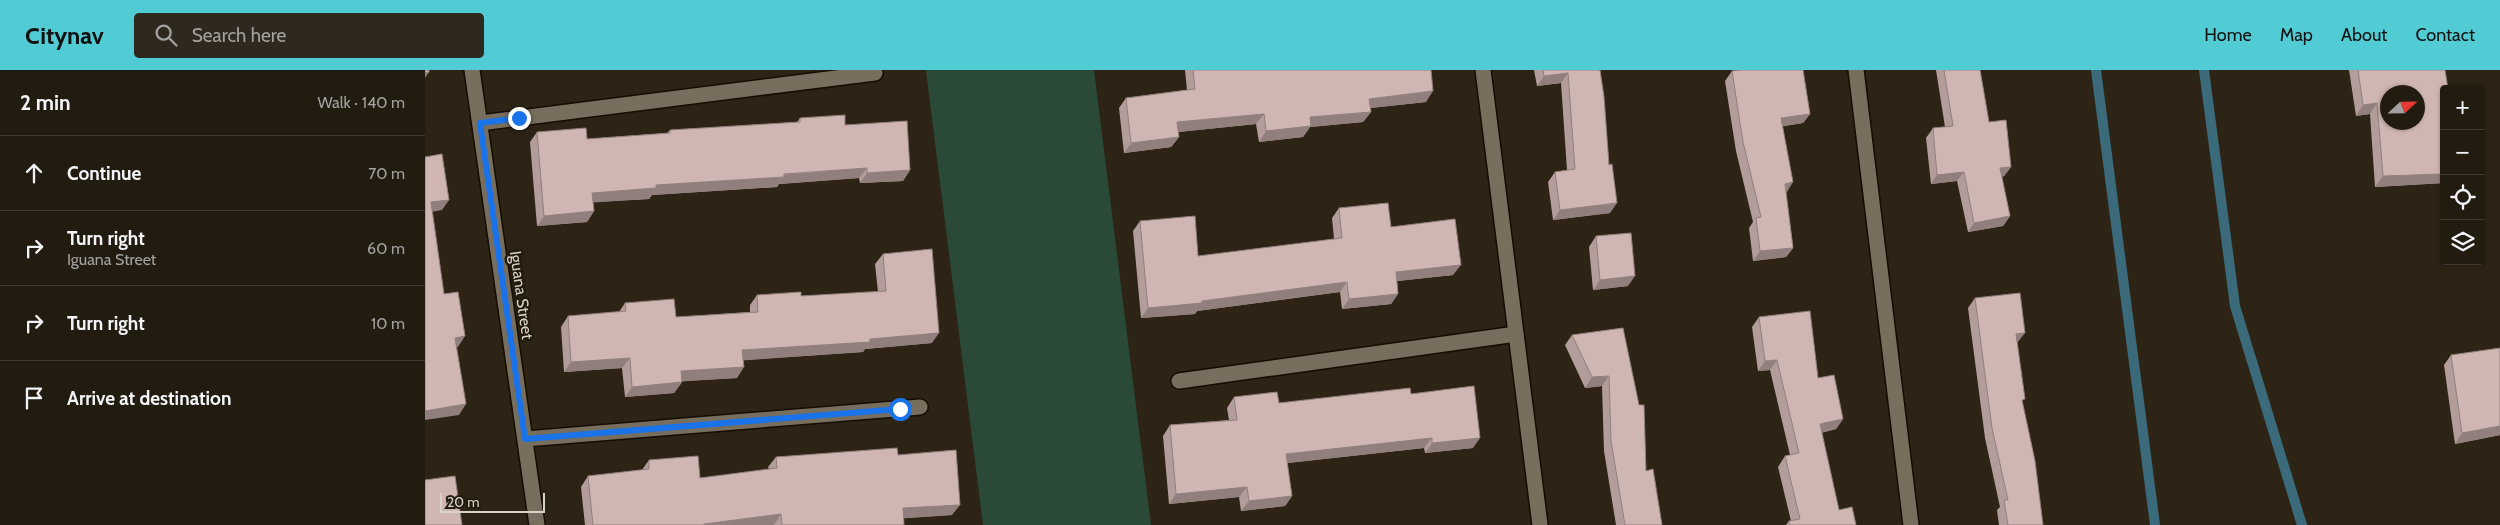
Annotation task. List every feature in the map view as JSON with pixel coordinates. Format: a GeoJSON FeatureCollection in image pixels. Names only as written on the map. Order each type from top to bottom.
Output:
{"type":"FeatureCollection","features":[{"type":"Feature","properties":{"kind":"street","name":"Iguana Street"},"geometry":{"type":"LineString","coordinates":[[472,70],[537,525]]}},
{"type":"Feature","properties":{"kind":"street"},"geometry":{"type":"LineString","coordinates":[[1483,70],[1540,525]]}},
{"type":"Feature","properties":{"kind":"street"},"geometry":{"type":"LineString","coordinates":[[1856,70],[1911,525]]}},
{"type":"Feature","properties":{"kind":"street"},"geometry":{"type":"LineString","coordinates":[[480,123],[875,73]]}},
{"type":"Feature","properties":{"kind":"street"},"geometry":{"type":"LineString","coordinates":[[1179,381],[1516,334]]}},
{"type":"Feature","properties":{"kind":"street"},"geometry":{"type":"LineString","coordinates":[[525,439],[919,408]]}},
{"type":"Feature","properties":{"kind":"green space"},"geometry":{"type":"Polygon","coordinates":[[[926,70],[1094,70],[1151,525],[983,525],[926,70]]]}},
{"type":"Feature","properties":{"kind":"building"},"geometry":{"type":"Polygon","coordinates":[[[1193,70],[1431,70],[1433,91],[1369,99],[1371,112],[1310,117],[1311,126],[1266,131],[1264,114],[1177,122],[1179,137],[1131,143],[1126,98],[1195,89],[1193,70]]]}},
{"type":"Feature","properties":{"kind":"building"},"geometry":{"type":"Polygon","coordinates":[[[1543,70],[1600,70],[1609,165],[1612,164],[1617,203],[1560,210],[1555,172],[1575,169],[1568,73],[1544,76],[1543,70]]]}},
{"type":"Feature","properties":{"kind":"building"},"geometry":{"type":"Polygon","coordinates":[[[1803,70],[1810,114],[1781,118],[1793,182],[1785,184],[1793,248],[1760,251],[1756,218],[1761,217],[1743,142],[1732,71],[1803,70]]]}},
{"type":"Feature","properties":{"kind":"building"},"geometry":{"type":"Polygon","coordinates":[[[1944,70],[1980,70],[1989,122],[2006,120],[2011,167],[2000,168],[2010,216],[1974,223],[1964,172],[1937,175],[1933,128],[1953,126],[1944,70]]]}},
{"type":"Feature","properties":{"kind":"building"},"geometry":{"type":"Polygon","coordinates":[[[2358,70],[2445,70],[2447,85],[2440,85],[2440,174],[2383,176],[2377,103],[2363,105],[2358,70]]]}},
{"type":"Feature","properties":{"kind":"building"},"geometry":{"type":"Polygon","coordinates":[[[845,115],[845,125],[907,121],[910,170],[867,173],[867,168],[784,174],[784,177],[656,185],[656,188],[592,193],[594,211],[544,216],[537,132],[586,128],[587,139],[670,133],[670,130],[800,122],[800,118],[845,115]]]}},
{"type":"Feature","properties":{"kind":"building"},"geometry":{"type":"Polygon","coordinates":[[[442,154],[449,200],[431,202],[444,294],[458,292],[465,336],[455,338],[466,404],[425,411],[425,157],[442,154]]]}},
{"type":"Feature","properties":{"kind":"building"},"geometry":{"type":"Polygon","coordinates":[[[1388,203],[1391,227],[1455,219],[1461,265],[1396,272],[1398,294],[1349,299],[1347,282],[1202,301],[1202,303],[1148,308],[1140,221],[1195,216],[1198,256],[1342,238],[1339,208],[1388,203]]]}},
{"type":"Feature","properties":{"kind":"building"},"geometry":{"type":"Polygon","coordinates":[[[1631,233],[1635,276],[1600,280],[1596,236],[1631,233]]]}},
{"type":"Feature","properties":{"kind":"building"},"geometry":{"type":"Polygon","coordinates":[[[932,249],[939,333],[870,339],[870,342],[742,350],[744,367],[681,371],[682,382],[632,387],[630,358],[571,362],[568,316],[626,311],[625,303],[674,299],[676,317],[758,312],[757,295],[801,292],[801,296],[886,291],[883,254],[932,249]]]}},
{"type":"Feature","properties":{"kind":"building"},"geometry":{"type":"Polygon","coordinates":[[[2020,293],[2025,333],[2016,334],[2025,399],[2022,400],[2035,461],[2043,525],[2008,525],[2004,500],[2008,500],[1992,428],[1975,298],[2020,293]]]}},
{"type":"Feature","properties":{"kind":"building"},"geometry":{"type":"Polygon","coordinates":[[[1810,311],[1818,378],[1834,375],[1843,419],[1820,424],[1839,510],[1852,507],[1856,525],[1790,525],[1789,521],[1800,519],[1785,456],[1799,453],[1777,360],[1765,361],[1759,317],[1810,311]]]}},
{"type":"Feature","properties":{"kind":"building"},"geometry":{"type":"Polygon","coordinates":[[[1623,328],[1639,405],[1644,405],[1646,471],[1653,469],[1662,525],[1625,525],[1611,441],[1609,376],[1592,377],[1572,335],[1623,328]]]}},
{"type":"Feature","properties":{"kind":"building"},"geometry":{"type":"Polygon","coordinates":[[[2500,348],[2500,426],[2462,433],[2451,355],[2500,348]]]}},
{"type":"Feature","properties":{"kind":"building"},"geometry":{"type":"Polygon","coordinates":[[[1474,386],[1480,438],[1432,443],[1432,438],[1286,454],[1292,496],[1249,501],[1247,487],[1176,494],[1170,425],[1237,420],[1234,397],[1277,392],[1279,403],[1410,388],[1411,394],[1474,386]]]}},
{"type":"Feature","properties":{"kind":"building"},"geometry":{"type":"Polygon","coordinates":[[[897,448],[898,455],[956,450],[960,505],[903,508],[904,525],[782,525],[781,514],[704,525],[593,525],[588,476],[649,469],[649,460],[698,456],[700,478],[777,468],[776,457],[897,448]]]}},
{"type":"Feature","properties":{"kind":"building"},"geometry":{"type":"Polygon","coordinates":[[[455,476],[462,525],[425,525],[425,480],[455,476]]]}},
{"type":"Feature","properties":{"kind":"waterway"},"geometry":{"type":"LineString","coordinates":[[2096,70],[2155,525]]}},
{"type":"Feature","properties":{"kind":"waterway"},"geometry":{"type":"LineString","coordinates":[[2204,70],[2235,306],[2302,525]]}},
{"type":"Feature","properties":{"kind":"route"},"geometry":{"type":"LineString","coordinates":[[519,118],[480,123],[525,439],[900,409]]}}]}
